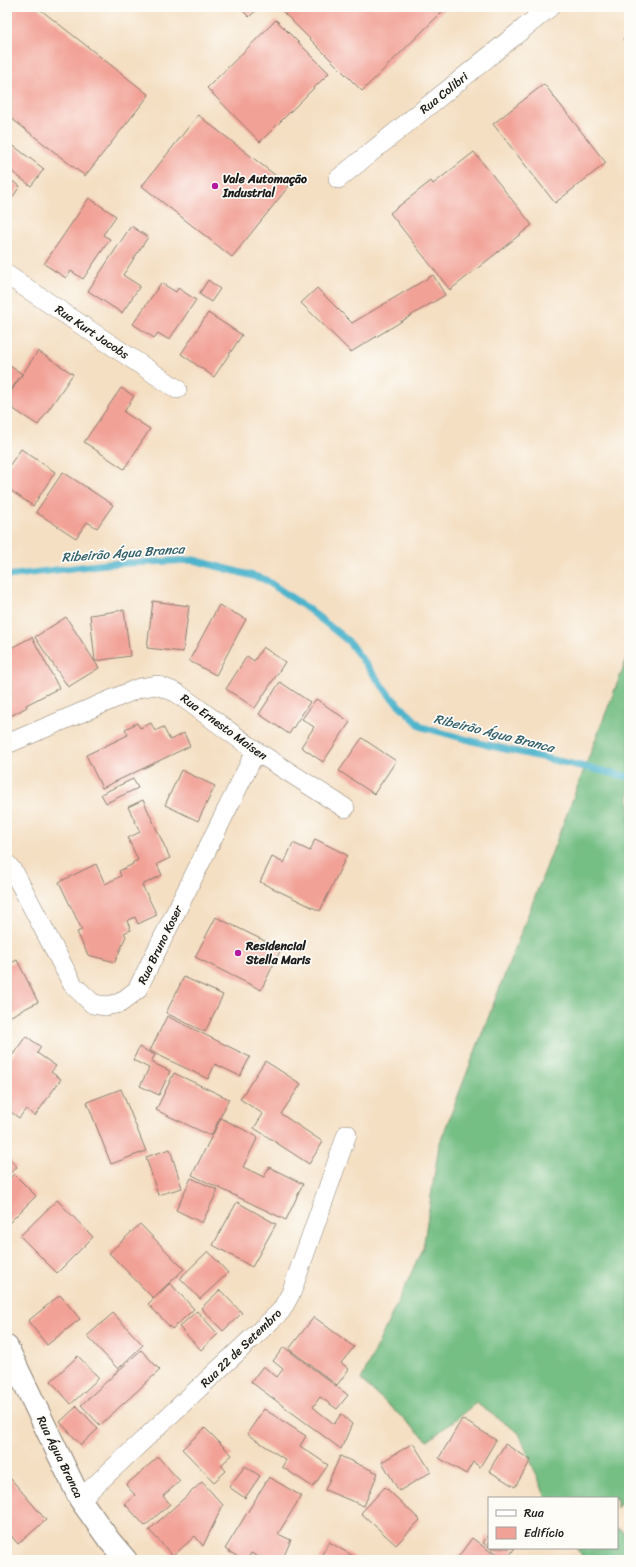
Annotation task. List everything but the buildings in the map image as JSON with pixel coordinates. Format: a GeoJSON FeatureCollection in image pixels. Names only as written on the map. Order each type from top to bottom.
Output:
{"type":"FeatureCollection","features":[{"type":"Feature","properties":{"kind":"street","name":"Rua Colibri"},"geometry":{"type":"LineString","coordinates":[[338,179],[550,7]]}},
{"type":"Feature","properties":{"kind":"street","name":"Rua Kurt Jacobs"},"geometry":{"type":"LineString","coordinates":[[7,275],[178,390]]}},
{"type":"Feature","properties":{"kind":"street","name":"Rua Ernesto Maisen"},"geometry":{"type":"LineString","coordinates":[[7,744],[138,688],[157,685],[178,693],[256,751],[345,808]]}},
{"type":"Feature","properties":{"kind":"street","name":"Rua Bruno Koser"},"geometry":{"type":"LineString","coordinates":[[7,864],[15,874],[73,985],[93,1004],[106,1006],[120,1003],[137,990],[256,751]]}},
{"type":"Feature","properties":{"kind":"street","name":"Rua 22 de Setembro"},"geometry":{"type":"LineString","coordinates":[[80,1498],[110,1472],[281,1311],[291,1293],[347,1134]]}},
{"type":"Feature","properties":{"kind":"street","name":"Rua Água Branca"},"geometry":{"type":"LineString","coordinates":[[7,1347],[80,1498],[109,1540],[126,1560]]}},
{"type":"Feature","properties":{"kind":"green space"},"geometry":{"type":"Polygon","coordinates":[[[629,653],[629,1490],[618,1506],[618,1497],[546,1497],[519,1433],[476,1403],[428,1441],[361,1380],[423,1248],[439,1145],[629,653]]]}},
{"type":"Feature","properties":{"kind":"green space"},"geometry":{"type":"Polygon","coordinates":[[[618,1529],[629,1536],[629,1560],[585,1560],[578,1549],[618,1549],[618,1529]]]}},
{"type":"Feature","properties":{"kind":"waterway","name":"Ribeirão Água Branca"},"geometry":{"type":"LineString","coordinates":[[7,576],[106,564],[194,560],[264,579],[307,608],[348,641],[390,696],[422,727],[487,745],[629,777]]}},
{"type":"Feature","properties":{"kind":"place","name":"Vale Automação Industrial"},"geometry":{"type":"Point","coordinates":[215,186]}},
{"type":"Feature","properties":{"kind":"place","name":"Residencial Stella Maris"},"geometry":{"type":"Point","coordinates":[238,953]}}]}
